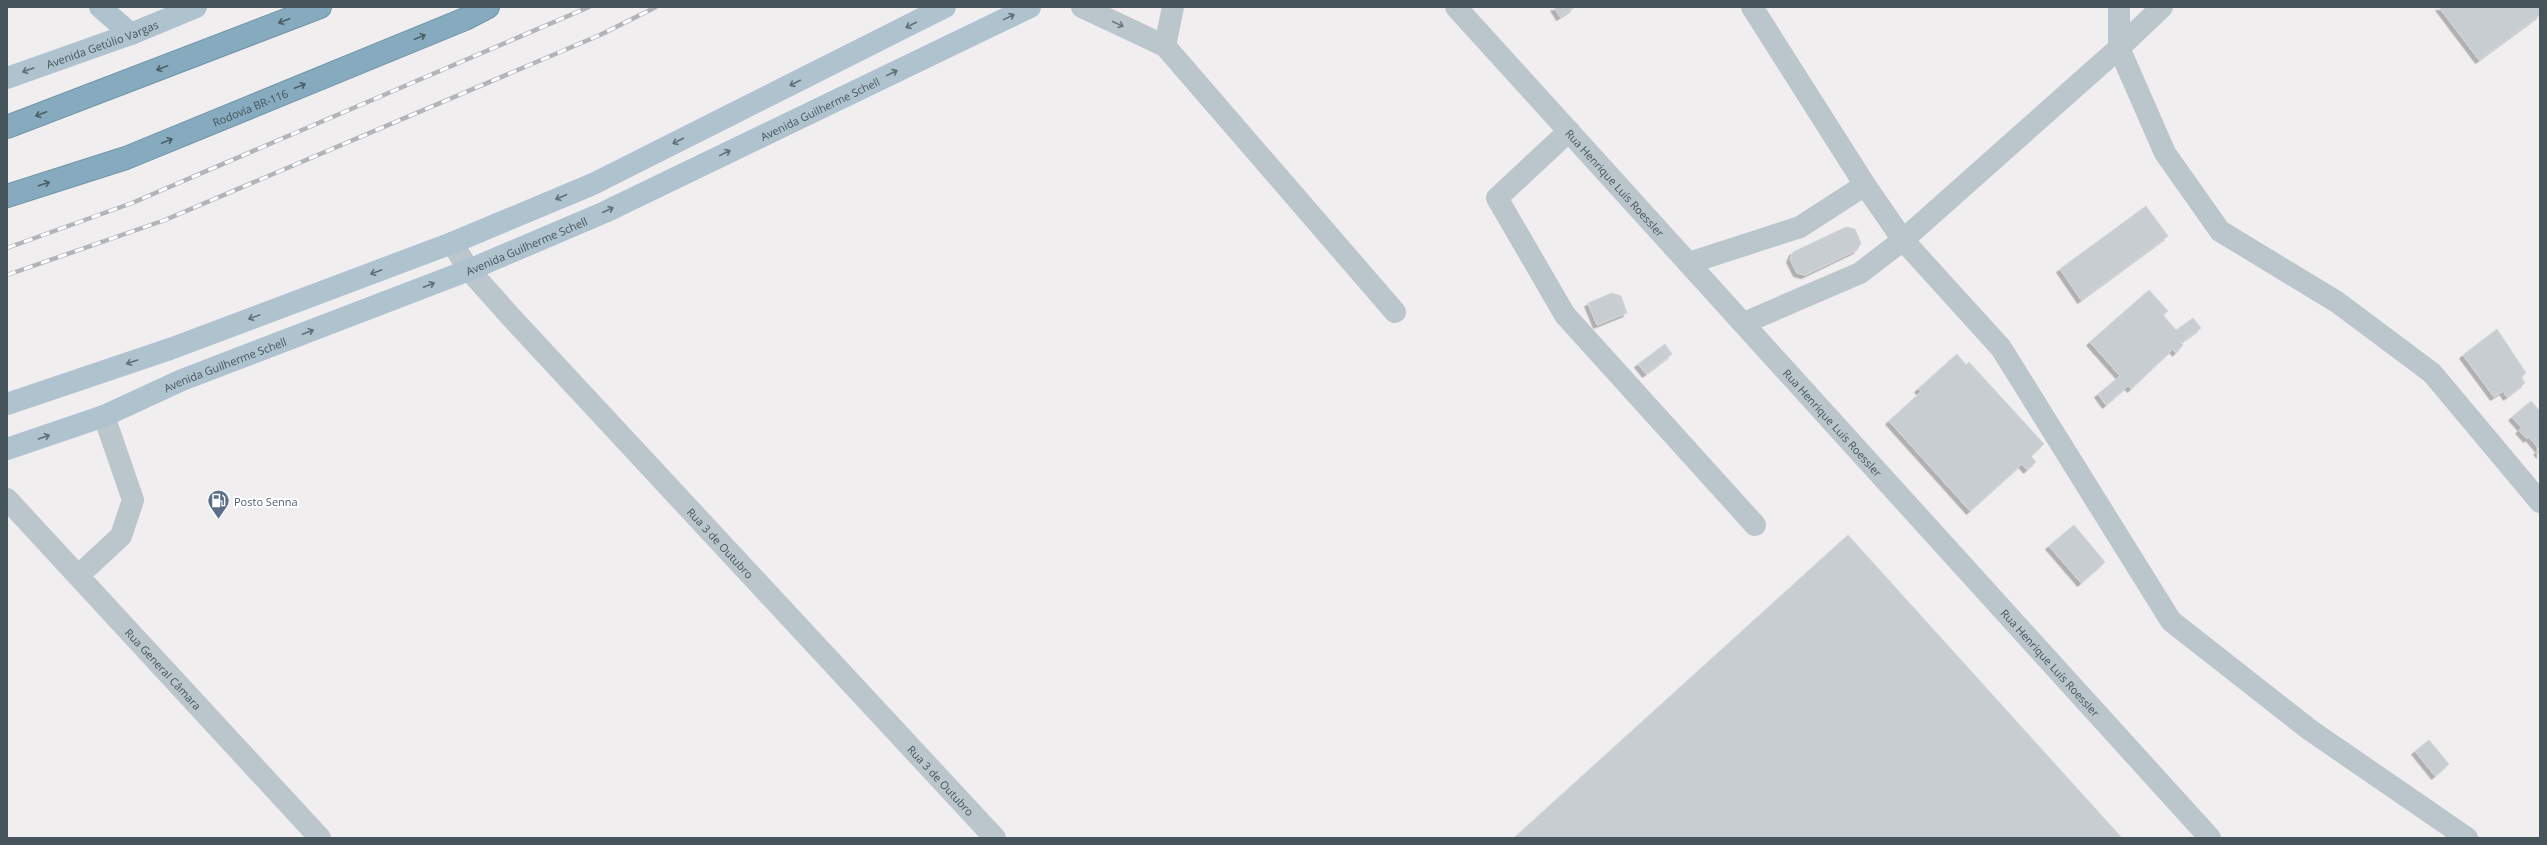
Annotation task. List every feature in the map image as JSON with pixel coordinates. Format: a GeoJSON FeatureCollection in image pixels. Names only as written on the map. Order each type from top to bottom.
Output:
{"type":"FeatureCollection","features":[{"type":"Feature","properties":{"kind":"highway"},"geometry":{"type":"LineString","coordinates":[[7,127],[320,7]]}},
{"type":"Feature","properties":{"kind":"highway","name":"Rodovia BR-116"},"geometry":{"type":"LineString","coordinates":[[7,196],[126,158],[465,19],[488,7]]}},
{"type":"Feature","properties":{"kind":"main road"},"geometry":{"type":"LineString","coordinates":[[100,7],[131,34]]}},
{"type":"Feature","properties":{"kind":"main road","name":"Avenida Getúlio Vargas"},"geometry":{"type":"LineString","coordinates":[[7,78],[131,34],[196,7]]}},
{"type":"Feature","properties":{"kind":"main road"},"geometry":{"type":"LineString","coordinates":[[7,404],[177,346],[452,243],[593,184],[946,7]]}},
{"type":"Feature","properties":{"kind":"main road","name":"Avenida Guilherme Schell"},"geometry":{"type":"LineString","coordinates":[[7,449],[104,416],[182,380],[469,270],[605,212],[1030,7]]}},
{"type":"Feature","properties":{"kind":"street"},"geometry":{"type":"LineString","coordinates":[[1082,7],[1165,46],[1395,312]]}},
{"type":"Feature","properties":{"kind":"street"},"geometry":{"type":"LineString","coordinates":[[1165,46],[1173,7]]}},
{"type":"Feature","properties":{"kind":"street","name":"Rua Henrique Luís Roessler"},"geometry":{"type":"LineString","coordinates":[[1456,7],[2210,838]]}},
{"type":"Feature","properties":{"kind":"street"},"geometry":{"type":"LineString","coordinates":[[1752,7],[1865,185],[1903,240],[2001,348],[2171,620],[2310,730],[2467,838]]}},
{"type":"Feature","properties":{"kind":"street"},"geometry":{"type":"LineString","coordinates":[[2119,7],[2119,48],[2165,153],[2220,231],[2337,302],[2432,373],[2540,502]]}},
{"type":"Feature","properties":{"kind":"street"},"geometry":{"type":"LineString","coordinates":[[1744,323],[1860,273],[1903,240],[2119,48],[2162,7]]}},
{"type":"Feature","properties":{"kind":"street"},"geometry":{"type":"LineString","coordinates":[[1569,131],[1497,198],[1566,315],[1755,526]]}},
{"type":"Feature","properties":{"kind":"street"},"geometry":{"type":"LineString","coordinates":[[1689,263],[1800,227],[1865,185]]}},
{"type":"Feature","properties":{"kind":"street","name":"Rua 3 de Outubro"},"geometry":{"type":"LineString","coordinates":[[452,243],[469,270],[995,838]]}},
{"type":"Feature","properties":{"kind":"street"},"geometry":{"type":"LineString","coordinates":[[79,575],[121,536],[133,500],[104,416]]}},
{"type":"Feature","properties":{"kind":"street","name":"Rua General Câmara"},"geometry":{"type":"LineString","coordinates":[[7,499],[79,575],[320,838]]}},
{"type":"Feature","properties":{"kind":"building"},"geometry":{"type":"Polygon","coordinates":[[[1554,7],[1573,7],[1574,8],[1560,17],[1554,7]]]}},
{"type":"Feature","properties":{"kind":"building"},"geometry":{"type":"Polygon","coordinates":[[[2439,7],[2540,7],[2540,15],[2479,60],[2439,7]]]}},
{"type":"Feature","properties":{"kind":"building"},"geometry":{"type":"Polygon","coordinates":[[[2146,206],[2168,236],[2081,300],[2060,269],[2146,206]]]}},
{"type":"Feature","properties":{"kind":"building"},"geometry":{"type":"Polygon","coordinates":[[[1846,227],[1855,229],[1861,243],[1857,250],[1805,275],[1797,273],[1790,259],[1793,252],[1846,227]]]}},
{"type":"Feature","properties":{"kind":"building"},"geometry":{"type":"Polygon","coordinates":[[[2149,290],[2168,311],[2163,315],[2176,330],[2193,318],[2201,328],[2181,343],[2183,345],[2176,353],[2173,349],[2131,389],[2128,386],[2106,405],[2098,394],[2120,376],[2090,342],[2149,290]]]}},
{"type":"Feature","properties":{"kind":"building"},"geometry":{"type":"Polygon","coordinates":[[[1612,293],[1621,296],[1627,313],[1597,325],[1588,303],[1612,293]]]}},
{"type":"Feature","properties":{"kind":"building"},"geometry":{"type":"Polygon","coordinates":[[[2497,329],[2526,373],[2521,377],[2525,383],[2507,397],[2503,391],[2494,397],[2463,355],[2497,329]]]}},
{"type":"Feature","properties":{"kind":"building"},"geometry":{"type":"Polygon","coordinates":[[[1665,344],[1672,354],[1646,374],[1638,364],[1665,344]]]}},
{"type":"Feature","properties":{"kind":"building"},"geometry":{"type":"Polygon","coordinates":[[[1957,354],[1966,365],[1969,362],[2044,444],[2031,456],[2036,462],[2027,470],[2022,464],[1970,511],[1889,421],[1921,392],[1918,389],[1957,354]]]}},
{"type":"Feature","properties":{"kind":"building"},"geometry":{"type":"Polygon","coordinates":[[[2531,401],[2539,410],[2540,409],[2540,450],[2529,437],[2527,439],[2519,430],[2522,428],[2512,417],[2531,401]]]}},
{"type":"Feature","properties":{"kind":"building"},"geometry":{"type":"Polygon","coordinates":[[[2074,525],[2105,562],[2081,583],[2049,546],[2074,525]]]}},
{"type":"Feature","properties":{"kind":"building"},"geometry":{"type":"Polygon","coordinates":[[[1848,535],[2122,838],[1514,838],[1848,535]]]}},
{"type":"Feature","properties":{"kind":"building"},"geometry":{"type":"Polygon","coordinates":[[[2429,740],[2449,764],[2435,776],[2415,751],[2429,740]]]}},
{"type":"Feature","properties":{"kind":"railway"},"geometry":{"type":"LineString","coordinates":[[7,248],[132,203],[589,7]]}},
{"type":"Feature","properties":{"kind":"railway"},"geometry":{"type":"LineString","coordinates":[[7,275],[165,220],[600,35],[656,7]]}},
{"type":"Feature","properties":{"kind":"place","name":"Posto Senna"},"geometry":{"type":"Point","coordinates":[219,520]}}]}
